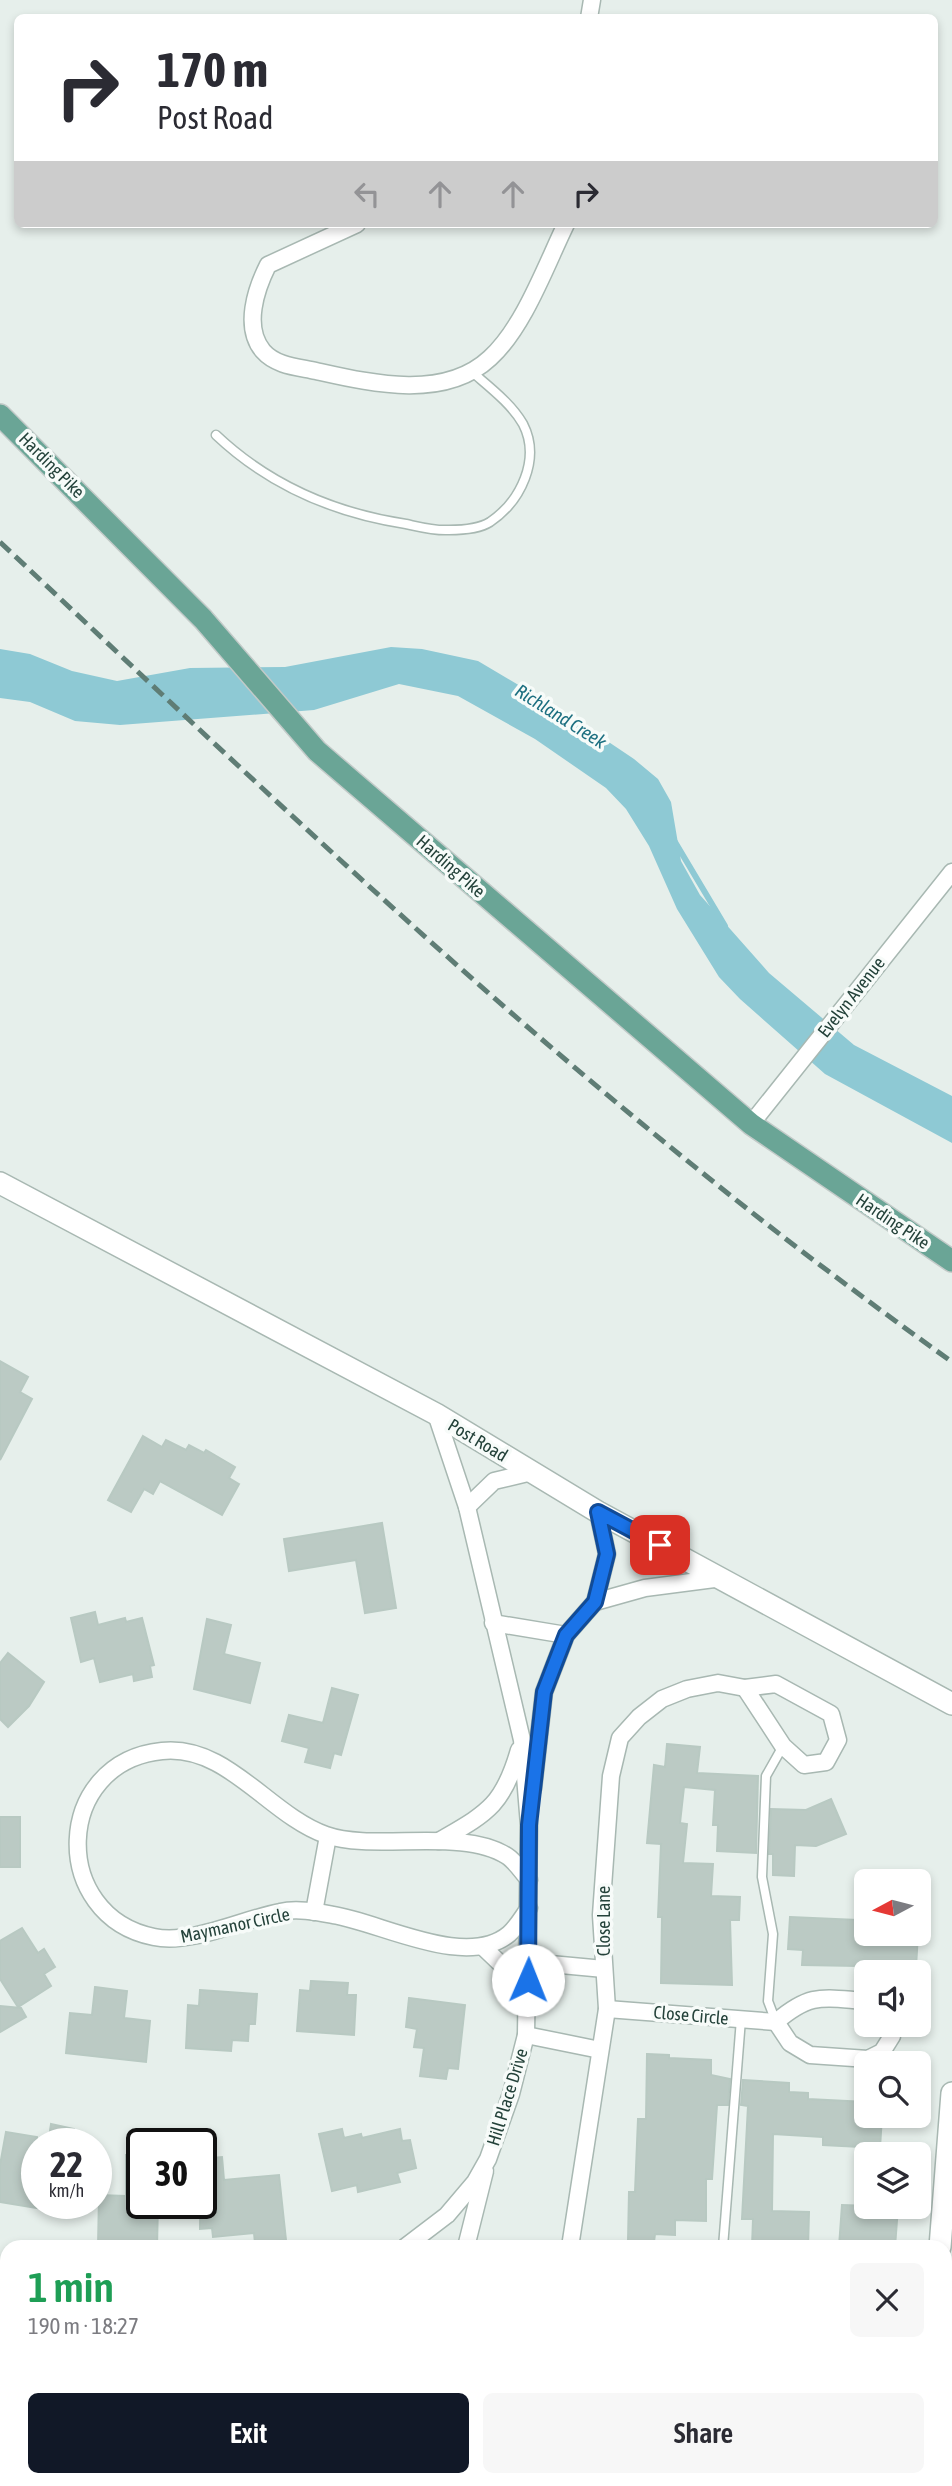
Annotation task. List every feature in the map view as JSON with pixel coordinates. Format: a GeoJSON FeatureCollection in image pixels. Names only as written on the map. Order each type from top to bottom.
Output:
{"type":"FeatureCollection","features":[{"type":"Feature","properties":{"kind":"main road","name":"Harding Pike"},"geometry":{"type":"LineString","coordinates":[[0,415],[203,619],[317,751],[751,1124],[952,1261]]}},
{"type":"Feature","properties":{"kind":"street"},"geometry":{"type":"LineString","coordinates":[[348,228],[268,265],[253,308],[253,330],[262,350],[275,362],[376,384],[439,383],[471,370],[489,359],[502,345],[525,309],[564,228]]}},
{"type":"Feature","properties":{"kind":"street","name":"Evelyn Avenue"},"geometry":{"type":"LineString","coordinates":[[751,1124],[952,872]]}},
{"type":"Feature","properties":{"kind":"street","name":"Post Road"},"geometry":{"type":"LineString","coordinates":[[0,1183],[436,1414],[598,1512],[952,1704]]}},
{"type":"Feature","properties":{"kind":"street","name":"Hill Place Drive"},"geometry":{"type":"LineString","coordinates":[[436,1414],[467,1507],[522,1740],[529,1825],[526,2035],[511,2094],[488,2158],[468,2240]]}},
{"type":"Feature","properties":{"kind":"street"},"geometry":{"type":"LineString","coordinates":[[467,1507],[494,1481],[532,1472]]}},
{"type":"Feature","properties":{"kind":"street","name":"Hill Place Drive"},"geometry":{"type":"LineString","coordinates":[[529,1825],[544,1692],[566,1635],[595,1602],[607,1554],[598,1512]]}},
{"type":"Feature","properties":{"kind":"street"},"geometry":{"type":"LineString","coordinates":[[595,1602],[645,1588],[722,1578]]}},
{"type":"Feature","properties":{"kind":"street"},"geometry":{"type":"LineString","coordinates":[[493,1623],[566,1635]]}},
{"type":"Feature","properties":{"kind":"street","name":"Close Lane"},"geometry":{"type":"LineString","coordinates":[[571,2240],[607,2008],[601,1915],[611,1776],[620,1738],[639,1717],[662,1699],[718,1683],[745,1688],[776,1684],[831,1714],[838,1740],[825,1762],[804,1765],[783,1746],[745,1688]]}},
{"type":"Feature","properties":{"kind":"street"},"geometry":{"type":"LineString","coordinates":[[439,1841],[481,1816],[509,1785],[522,1740]]}},
{"type":"Feature","properties":{"kind":"street","name":"Maymanor Circle"},"geometry":{"type":"LineString","coordinates":[[482,1947],[428,1943],[342,1916],[314,1912],[284,1911],[173,1939],[138,1932],[106,1912],[92,1895],[82,1876],[77,1831],[92,1791],[104,1777],[135,1758],[162,1751],[185,1751],[205,1757],[302,1825],[328,1836],[439,1841],[480,1847],[507,1856],[529,1880]]}},
{"type":"Feature","properties":{"kind":"street","name":"Maymanor Circle"},"geometry":{"type":"LineString","coordinates":[[314,1912],[328,1836]]}},
{"type":"Feature","properties":{"kind":"street"},"geometry":{"type":"LineString","coordinates":[[527,1999],[507,1970],[482,1947],[509,1934],[529,1908]]}},
{"type":"Feature","properties":{"kind":"street"},"geometry":{"type":"LineString","coordinates":[[529,1962],[604,1969]]}},
{"type":"Feature","properties":{"kind":"street"},"geometry":{"type":"LineString","coordinates":[[854,2000],[814,1998],[793,2007],[776,2022],[790,2043],[810,2055],[867,2059],[882,2052],[891,2037]]}},
{"type":"Feature","properties":{"kind":"street","name":"Close Circle"},"geometry":{"type":"LineString","coordinates":[[607,2008],[776,2022]]}},
{"type":"Feature","properties":{"kind":"street"},"geometry":{"type":"LineString","coordinates":[[526,2035],[600,2050]]}},
{"type":"Feature","properties":{"kind":"street"},"geometry":{"type":"LineString","coordinates":[[941,2240],[952,2093]]}},
{"type":"Feature","properties":{"kind":"street","name":"Hill Place Drive"},"geometry":{"type":"LineString","coordinates":[[414,2240],[464,2198],[488,2158]]}},
{"type":"Feature","properties":{"kind":"lane"},"geometry":{"type":"LineString","coordinates":[[216,435],[255,469],[326,505],[376,520],[445,530],[472,528],[489,523],[508,507],[523,484],[530,463],[529,441],[522,423],[471,370]]}},
{"type":"Feature","properties":{"kind":"lane"},"geometry":{"type":"LineString","coordinates":[[776,2022],[768,2001],[773,1934],[762,1877],[766,1776],[783,1746]]}},
{"type":"Feature","properties":{"kind":"lane"},"geometry":{"type":"LineString","coordinates":[[724,2240],[741,2019]]}},
{"type":"Feature","properties":{"kind":"water"},"geometry":{"type":"Polygon","coordinates":[[[391,647],[422,649],[478,661],[564,712],[634,759],[658,779],[671,802],[681,861],[700,895],[769,973],[854,1045],[952,1096],[952,1143],[825,1074],[740,999],[719,977],[677,909],[649,846],[626,809],[606,788],[535,739],[458,696],[399,684],[314,710],[120,725],[75,721],[30,702],[0,698],[0,649],[30,654],[72,671],[117,681],[190,668],[285,667],[391,647]]]}},
{"type":"Feature","properties":{"kind":"building"},"geometry":{"type":"Polygon","coordinates":[[[0,1361],[28,1377],[20,1392],[32,1399],[0,1460],[0,1361]]]}},
{"type":"Feature","properties":{"kind":"building"},"geometry":{"type":"Polygon","coordinates":[[[143,1436],[162,1447],[166,1440],[186,1450],[189,1445],[204,1453],[206,1450],[235,1467],[229,1478],[239,1484],[222,1515],[160,1481],[153,1494],[144,1489],[131,1512],[108,1500],[143,1436]]]}},
{"type":"Feature","properties":{"kind":"building"},"geometry":{"type":"Polygon","coordinates":[[[382,1523],[396,1608],[365,1613],[356,1560],[289,1571],[284,1539],[382,1523]]]}},
{"type":"Feature","properties":{"kind":"building"},"geometry":{"type":"Polygon","coordinates":[[[95,1612],[98,1625],[125,1618],[126,1622],[142,1618],[154,1665],[150,1666],[152,1677],[134,1681],[133,1674],[100,1682],[94,1658],[81,1662],[71,1618],[95,1612]]]}},
{"type":"Feature","properties":{"kind":"building"},"geometry":{"type":"Polygon","coordinates":[[[207,1619],[231,1625],[224,1654],[260,1663],[250,1703],[194,1689],[207,1619]]]}},
{"type":"Feature","properties":{"kind":"building"},"geometry":{"type":"Polygon","coordinates":[[[8,1653],[44,1682],[29,1706],[8,1727],[0,1719],[0,1663],[8,1653]]]}},
{"type":"Feature","properties":{"kind":"building"},"geometry":{"type":"Polygon","coordinates":[[[332,1688],[358,1695],[341,1755],[334,1753],[330,1768],[305,1762],[309,1748],[282,1741],[289,1715],[323,1723],[332,1688]]]}},
{"type":"Feature","properties":{"kind":"building"},"geometry":{"type":"Polygon","coordinates":[[[667,1744],[700,1747],[697,1773],[758,1776],[756,1853],[717,1851],[718,1825],[713,1825],[715,1790],[684,1787],[680,1823],[687,1824],[683,1863],[713,1864],[711,1896],[740,1897],[739,1920],[730,1920],[732,1985],[661,1983],[662,1917],[658,1917],[661,1844],[647,1843],[654,1765],[665,1767],[667,1744]]]}},
{"type":"Feature","properties":{"kind":"building"},"geometry":{"type":"Polygon","coordinates":[[[831,1799],[846,1834],[816,1846],[795,1845],[794,1876],[773,1875],[773,1854],[769,1854],[771,1809],[806,1810],[831,1799]]]}},
{"type":"Feature","properties":{"kind":"building"},"geometry":{"type":"Polygon","coordinates":[[[0,1817],[20,1817],[20,1867],[0,1867],[0,1817]]]}},
{"type":"Feature","properties":{"kind":"building"},"geometry":{"type":"Polygon","coordinates":[[[790,1917],[854,1920],[854,1946],[917,1946],[916,1960],[854,1960],[854,1966],[802,1965],[803,1950],[788,1949],[790,1917]]]}},
{"type":"Feature","properties":{"kind":"building"},"geometry":{"type":"Polygon","coordinates":[[[22,1928],[38,1953],[44,1949],[55,1967],[44,1974],[51,1986],[18,2007],[0,1979],[0,1941],[22,1928]]]}},
{"type":"Feature","properties":{"kind":"building"},"geometry":{"type":"Polygon","coordinates":[[[311,1981],[348,1983],[347,1995],[356,1995],[354,2035],[297,2031],[300,1990],[310,1991],[311,1981]]]}},
{"type":"Feature","properties":{"kind":"building"},"geometry":{"type":"Polygon","coordinates":[[[95,1987],[127,1991],[124,2018],[150,2021],[146,2062],[66,2053],[70,2013],[92,2015],[95,1987]]]}},
{"type":"Feature","properties":{"kind":"building"},"geometry":{"type":"Polygon","coordinates":[[[200,1990],[257,1994],[255,2024],[249,2024],[248,2041],[232,2040],[231,2051],[186,2048],[188,2005],[199,2006],[200,1990]]]}},
{"type":"Feature","properties":{"kind":"building"},"geometry":{"type":"Polygon","coordinates":[[[409,1998],[465,2005],[458,2069],[448,2068],[446,2079],[420,2076],[424,2048],[414,2047],[417,2029],[406,2027],[409,1998]]]}},
{"type":"Feature","properties":{"kind":"building"},"geometry":{"type":"Polygon","coordinates":[[[0,2006],[21,2008],[26,2017],[0,2032],[0,2006]]]}},
{"type":"Feature","properties":{"kind":"building"},"geometry":{"type":"Polygon","coordinates":[[[647,2054],[711,2060],[711,2075],[730,2079],[728,2105],[717,2105],[712,2179],[706,2179],[706,2221],[675,2220],[675,2235],[655,2234],[654,2240],[628,2240],[629,2192],[635,2192],[638,2119],[646,2119],[647,2054]]]}},
{"type":"Feature","properties":{"kind":"building"},"geometry":{"type":"Polygon","coordinates":[[[743,2080],[789,2083],[789,2092],[808,2093],[808,2099],[854,2101],[854,2128],[881,2128],[880,2142],[854,2142],[854,2147],[823,2145],[823,2137],[773,2134],[772,2211],[809,2212],[808,2240],[752,2240],[753,2219],[742,2219],[748,2106],[741,2105],[743,2080]]]}},
{"type":"Feature","properties":{"kind":"building"},"geometry":{"type":"Polygon","coordinates":[[[51,2124],[69,2128],[50,2128],[51,2124]]]}},
{"type":"Feature","properties":{"kind":"building"},"geometry":{"type":"Polygon","coordinates":[[[342,2129],[344,2138],[361,2134],[362,2138],[400,2129],[402,2141],[410,2140],[416,2168],[397,2173],[400,2182],[358,2192],[357,2185],[332,2191],[319,2134],[342,2129]]]}},
{"type":"Feature","properties":{"kind":"building"},"geometry":{"type":"Polygon","coordinates":[[[6,2132],[21,2134],[21,2205],[0,2202],[0,2165],[6,2132]]]}},
{"type":"Feature","properties":{"kind":"building"},"geometry":{"type":"Polygon","coordinates":[[[217,2157],[222,2157],[224,2180],[279,2175],[286,2240],[255,2240],[254,2233],[213,2237],[212,2228],[200,2229],[200,2219],[217,2219],[217,2157]]]}},
{"type":"Feature","properties":{"kind":"building"},"geometry":{"type":"Polygon","coordinates":[[[112,2195],[126,2196],[126,2219],[158,2219],[157,2240],[98,2240],[99,2219],[112,2219],[112,2195]]]}},
{"type":"Feature","properties":{"kind":"building"},"geometry":{"type":"Polygon","coordinates":[[[842,2205],[854,2205],[854,2219],[897,2219],[896,2240],[840,2240],[842,2205]]]}},
{"type":"Feature","properties":{"kind":"waterway","name":"Richland Creek"},"geometry":{"type":"LineString","coordinates":[[675,842],[725,926]]}},
{"type":"Feature","properties":{"kind":"railway"},"geometry":{"type":"LineString","coordinates":[[0,542],[349,868],[527,1026],[740,1203],[952,1362]]}},
{"type":"Feature","properties":{"kind":"route"},"geometry":{"type":"LineString","coordinates":[[528,1980],[529,1825],[544,1692],[566,1635],[595,1602],[607,1554],[598,1512],[660,1545]]}}]}
